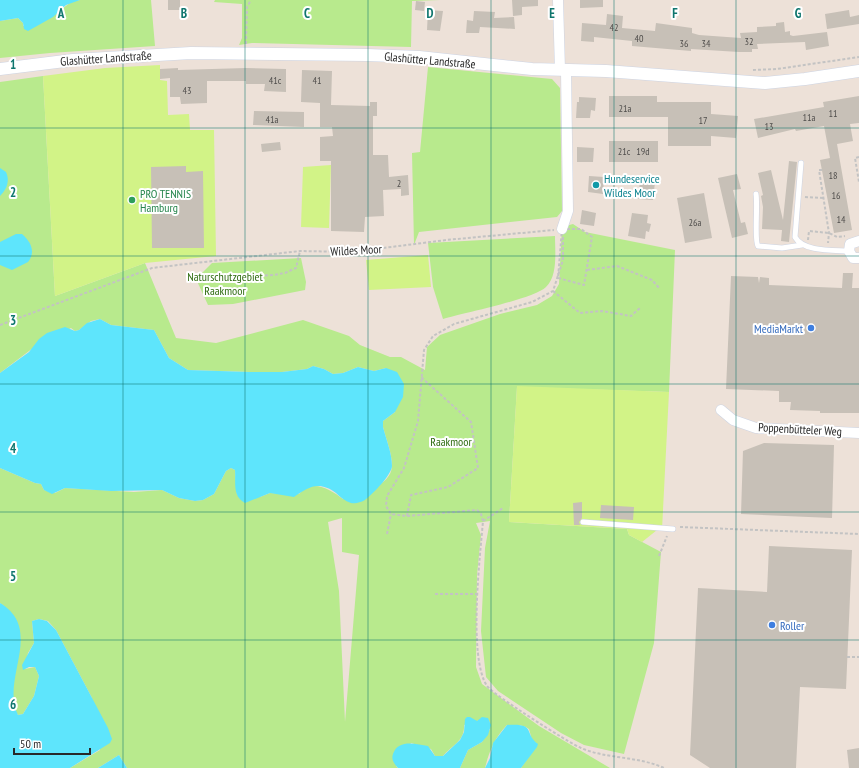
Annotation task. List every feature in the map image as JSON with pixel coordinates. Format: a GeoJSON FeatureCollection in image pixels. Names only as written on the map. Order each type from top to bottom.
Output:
{"type":"FeatureCollection","features":[{"type":"Feature","properties":{"kind":"street"},"geometry":{"type":"LineString","coordinates":[[558,0],[563,70],[568,211],[562,229]]}},
{"type":"Feature","properties":{"kind":"street","name":"Glashütter Landstraße"},"geometry":{"type":"LineString","coordinates":[[0,69],[73,60],[131,56],[184,53],[245,53],[419,57],[563,70],[606,71],[765,83],[859,71]]}},
{"type":"Feature","properties":{"kind":"street"},"geometry":{"type":"LineString","coordinates":[[857,241],[850,244],[849,251],[853,258],[859,258]]}},
{"type":"Feature","properties":{"kind":"street","name":"Poppenbütteler Weg"},"geometry":{"type":"LineString","coordinates":[[721,410],[733,420],[756,428],[859,433]]}},
{"type":"Feature","properties":{"kind":"lane"},"geometry":{"type":"LineString","coordinates":[[801,163],[794,233],[797,242],[805,246]]}},
{"type":"Feature","properties":{"kind":"lane"},"geometry":{"type":"LineString","coordinates":[[756,194],[758,207],[756,241],[758,246],[782,248],[805,246],[849,251]]}},
{"type":"Feature","properties":{"kind":"lane"},"geometry":{"type":"LineString","coordinates":[[583,522],[673,529]]}},
{"type":"Feature","properties":{"kind":"path"},"geometry":{"type":"LineString","coordinates":[[245,53],[247,7],[251,0]]}},
{"type":"Feature","properties":{"kind":"path"},"geometry":{"type":"LineString","coordinates":[[751,70],[777,69],[859,57]]}},
{"type":"Feature","properties":{"kind":"path"},"geometry":{"type":"LineString","coordinates":[[859,157],[854,158],[859,182]]}},
{"type":"Feature","properties":{"kind":"path"},"geometry":{"type":"LineString","coordinates":[[822,170],[819,170],[829,232],[827,249]]}},
{"type":"Feature","properties":{"kind":"path"},"geometry":{"type":"LineString","coordinates":[[798,197],[823,198]]}},
{"type":"Feature","properties":{"kind":"path"},"geometry":{"type":"LineString","coordinates":[[387,534],[391,514],[386,506],[388,496],[404,468],[418,421],[424,350],[433,336],[454,324],[532,302],[553,291],[563,260],[562,229]]}},
{"type":"Feature","properties":{"kind":"path","name":"Wildes Moor"},"geometry":{"type":"LineString","coordinates":[[0,325],[152,268],[300,251],[352,252],[446,240],[562,229],[581,229],[592,237],[587,270]]}},
{"type":"Feature","properties":{"kind":"path"},"geometry":{"type":"LineString","coordinates":[[805,246],[809,231],[829,232],[838,237],[851,236],[857,241]]}},
{"type":"Feature","properties":{"kind":"path"},"geometry":{"type":"LineString","coordinates":[[240,277],[286,273],[296,268],[300,251]]}},
{"type":"Feature","properties":{"kind":"path"},"geometry":{"type":"LineString","coordinates":[[558,278],[584,285],[587,270],[617,266],[652,280],[660,289]]}},
{"type":"Feature","properties":{"kind":"path"},"geometry":{"type":"LineString","coordinates":[[553,291],[580,312],[602,310],[631,316],[641,307]]}},
{"type":"Feature","properties":{"kind":"path"},"geometry":{"type":"LineString","coordinates":[[407,516],[411,495],[448,487],[478,468],[471,422],[421,377]]}},
{"type":"Feature","properties":{"kind":"path"},"geometry":{"type":"LineString","coordinates":[[483,521],[503,508]]}},
{"type":"Feature","properties":{"kind":"path"},"geometry":{"type":"LineString","coordinates":[[391,514],[407,516],[477,510],[481,514],[483,521],[478,594],[477,641],[480,666],[487,687],[582,748],[631,758],[664,768]]}},
{"type":"Feature","properties":{"kind":"path"},"geometry":{"type":"LineString","coordinates":[[659,556],[664,541],[673,529],[681,527],[859,534]]}},
{"type":"Feature","properties":{"kind":"path"},"geometry":{"type":"LineString","coordinates":[[435,594],[478,594]]}},
{"type":"Feature","properties":{"kind":"path"},"geometry":{"type":"LineString","coordinates":[[847,657],[859,658]]}},
{"type":"Feature","properties":{"kind":"green space"},"geometry":{"type":"Polygon","coordinates":[[[80,0],[151,0],[155,46],[0,58],[0,21],[18,18],[23,23],[23,26],[62,9],[71,2],[80,0]]]}},
{"type":"Feature","properties":{"kind":"green space"},"geometry":{"type":"Polygon","coordinates":[[[215,0],[440,0],[412,1],[411,47],[252,43],[239,45],[242,38],[242,4],[214,2],[215,0]]]}},
{"type":"Feature","properties":{"kind":"green space","name":"PRO TENNIS Hamburg"},"geometry":{"type":"Polygon","coordinates":[[[160,65],[160,80],[167,81],[168,115],[189,114],[190,130],[214,130],[216,256],[145,263],[55,296],[43,76],[105,68],[160,65]]]}},
{"type":"Feature","properties":{"kind":"green space"},"geometry":{"type":"Polygon","coordinates":[[[428,67],[552,79],[560,88],[562,211],[557,217],[419,232],[414,245],[412,153],[420,152],[428,67]]]}},
{"type":"Feature","properties":{"kind":"green space","name":"Raakmoor"},"geometry":{"type":"Polygon","coordinates":[[[43,76],[55,296],[145,263],[176,338],[216,343],[303,320],[349,336],[360,345],[390,357],[401,357],[425,370],[427,347],[440,335],[500,314],[537,305],[552,296],[559,284],[562,227],[573,224],[585,232],[675,250],[669,392],[517,387],[509,522],[627,529],[629,535],[661,552],[654,643],[624,754],[584,745],[561,733],[498,691],[486,677],[481,631],[485,548],[490,521],[476,523],[481,535],[477,575],[476,667],[482,684],[539,726],[610,768],[521,768],[537,744],[532,740],[527,727],[507,725],[496,740],[485,768],[460,768],[468,750],[482,742],[490,729],[490,722],[480,720],[464,725],[464,730],[460,739],[443,756],[435,756],[431,749],[411,743],[396,766],[398,768],[127,768],[119,755],[98,768],[70,768],[100,750],[92,698],[56,630],[48,621],[39,619],[32,621],[34,643],[28,653],[25,669],[35,667],[39,676],[34,696],[23,714],[18,715],[13,705],[10,688],[19,643],[4,606],[0,603],[0,468],[35,483],[41,484],[44,490],[55,493],[65,488],[134,492],[162,490],[179,498],[195,501],[203,500],[214,494],[226,471],[231,468],[235,470],[237,495],[260,497],[270,493],[299,494],[304,489],[315,486],[327,489],[343,499],[373,488],[386,479],[390,473],[392,461],[383,427],[383,421],[395,412],[386,368],[374,371],[358,367],[343,373],[333,374],[324,369],[313,366],[307,369],[282,372],[188,370],[169,358],[154,330],[111,325],[100,319],[91,321],[79,330],[75,331],[71,328],[33,348],[0,373],[0,82],[43,76]],[[342,518],[328,522],[339,591],[345,722],[359,555],[342,552],[342,518]]]}},
{"type":"Feature","properties":{"kind":"green space"},"geometry":{"type":"Polygon","coordinates":[[[331,165],[329,228],[301,227],[303,167],[331,165]]]}},
{"type":"Feature","properties":{"kind":"green space"},"geometry":{"type":"Polygon","coordinates":[[[555,236],[554,270],[550,282],[546,287],[539,292],[513,301],[443,319],[433,287],[428,243],[555,236]]]}},
{"type":"Feature","properties":{"kind":"green space"},"geometry":{"type":"Polygon","coordinates":[[[428,255],[431,287],[369,290],[366,260],[428,255]]]}},
{"type":"Feature","properties":{"kind":"green space","name":"Naturschutzgebiet Raakmoor"},"geometry":{"type":"Polygon","coordinates":[[[301,258],[306,282],[305,290],[233,304],[208,305],[196,279],[212,263],[301,258]]]}},
{"type":"Feature","properties":{"kind":"green space"},"geometry":{"type":"Polygon","coordinates":[[[517,386],[669,392],[662,530],[657,530],[642,542],[629,535],[627,529],[509,522],[517,386]]]}},
{"type":"Feature","properties":{"kind":"water"},"geometry":{"type":"Polygon","coordinates":[[[0,0],[80,0],[66,5],[53,17],[28,31],[24,29],[23,23],[18,18],[0,21],[0,0]]]}},
{"type":"Feature","properties":{"kind":"water"},"geometry":{"type":"Polygon","coordinates":[[[0,168],[6,172],[8,182],[6,188],[0,196],[0,168]]]}},
{"type":"Feature","properties":{"kind":"water"},"geometry":{"type":"Polygon","coordinates":[[[16,234],[22,234],[28,240],[32,255],[28,262],[12,270],[0,265],[0,242],[16,234]]]}},
{"type":"Feature","properties":{"kind":"water"},"geometry":{"type":"Polygon","coordinates":[[[100,319],[111,325],[154,330],[169,358],[188,370],[282,372],[307,369],[313,366],[324,369],[333,374],[343,373],[358,367],[374,371],[386,368],[397,372],[404,384],[403,397],[395,412],[383,421],[383,427],[392,461],[389,474],[382,484],[369,496],[363,501],[357,503],[349,502],[343,499],[330,489],[314,486],[304,490],[294,497],[270,493],[245,503],[236,493],[235,470],[231,468],[226,471],[214,494],[203,500],[195,501],[179,498],[162,490],[111,491],[65,488],[52,494],[44,490],[41,484],[35,483],[0,468],[0,373],[29,352],[39,339],[47,333],[65,327],[75,331],[79,330],[87,323],[100,319]]]}},
{"type":"Feature","properties":{"kind":"water"},"geometry":{"type":"Polygon","coordinates":[[[0,603],[13,614],[19,627],[21,641],[14,686],[14,701],[18,715],[23,714],[34,696],[39,676],[35,667],[29,667],[23,670],[22,665],[34,643],[32,621],[39,619],[47,621],[56,630],[108,728],[112,739],[110,743],[70,768],[0,768],[0,603]]]}},
{"type":"Feature","properties":{"kind":"water"},"geometry":{"type":"Polygon","coordinates":[[[467,717],[477,721],[482,717],[488,718],[491,725],[488,735],[482,742],[468,750],[460,768],[398,768],[394,763],[392,756],[395,749],[403,744],[428,746],[435,756],[443,756],[460,740],[464,732],[465,719],[467,717]]]}},
{"type":"Feature","properties":{"kind":"water"},"geometry":{"type":"Polygon","coordinates":[[[507,725],[526,727],[538,744],[537,747],[521,768],[485,768],[490,758],[493,743],[507,725]]]}},
{"type":"Feature","properties":{"kind":"water"},"geometry":{"type":"Polygon","coordinates":[[[119,755],[127,768],[98,768],[119,755]]]}},
{"type":"Feature","properties":{"kind":"building"},"geometry":{"type":"Polygon","coordinates":[[[168,0],[180,0],[180,10],[168,10],[168,0]]]}},
{"type":"Feature","properties":{"kind":"building"},"geometry":{"type":"Polygon","coordinates":[[[512,0],[538,0],[538,6],[522,7],[522,15],[513,16],[512,0]]]}},
{"type":"Feature","properties":{"kind":"building"},"geometry":{"type":"Polygon","coordinates":[[[580,0],[603,0],[603,7],[580,8],[580,0]]]}},
{"type":"Feature","properties":{"kind":"building"},"geometry":{"type":"Polygon","coordinates":[[[416,1],[425,2],[424,11],[415,10],[416,1]]]}},
{"type":"Feature","properties":{"kind":"building"},"geometry":{"type":"Polygon","coordinates":[[[428,10],[443,11],[440,31],[427,30],[428,10]]]}},
{"type":"Feature","properties":{"kind":"building"},"geometry":{"type":"Polygon","coordinates":[[[849,10],[850,17],[859,15],[859,24],[827,29],[825,14],[849,10]]]}},
{"type":"Feature","properties":{"kind":"building"},"geometry":{"type":"Polygon","coordinates":[[[474,11],[495,12],[494,18],[514,17],[515,29],[480,27],[479,33],[466,33],[467,20],[473,21],[474,11]]]}},
{"type":"Feature","properties":{"kind":"building"},"geometry":{"type":"Polygon","coordinates":[[[607,14],[623,16],[622,28],[655,31],[656,23],[692,28],[692,33],[699,35],[741,38],[740,33],[757,32],[757,27],[776,26],[776,23],[784,22],[785,32],[790,31],[790,35],[793,36],[827,32],[829,46],[806,50],[805,42],[757,44],[758,49],[752,49],[752,52],[739,52],[691,49],[691,51],[632,46],[632,41],[594,37],[594,42],[581,41],[582,23],[606,25],[607,14]]]}},
{"type":"Feature","properties":{"kind":"building"},"geometry":{"type":"Polygon","coordinates":[[[178,68],[178,70],[246,68],[286,69],[286,92],[264,91],[265,84],[246,84],[246,81],[207,81],[207,103],[181,104],[180,97],[170,97],[170,78],[160,79],[160,69],[178,68]]]}},
{"type":"Feature","properties":{"kind":"building"},"geometry":{"type":"Polygon","coordinates":[[[302,70],[332,71],[331,105],[370,106],[370,102],[377,102],[377,116],[373,116],[373,155],[388,155],[389,177],[408,175],[409,195],[401,196],[401,189],[383,190],[384,216],[365,217],[364,232],[331,231],[331,161],[320,161],[320,137],[333,136],[332,127],[320,127],[320,103],[301,102],[302,70]]]}},
{"type":"Feature","properties":{"kind":"building"},"geometry":{"type":"Polygon","coordinates":[[[609,96],[657,96],[657,102],[711,102],[711,114],[738,116],[736,138],[711,136],[711,146],[668,146],[668,117],[609,117],[609,96]]]}},
{"type":"Feature","properties":{"kind":"building"},"geometry":{"type":"Polygon","coordinates":[[[859,96],[859,123],[850,124],[853,141],[837,144],[852,230],[834,233],[820,160],[830,158],[824,126],[796,131],[795,129],[758,138],[754,119],[824,107],[823,102],[859,96]]]}},
{"type":"Feature","properties":{"kind":"building"},"geometry":{"type":"Polygon","coordinates":[[[579,97],[596,98],[595,111],[591,110],[590,118],[576,118],[577,102],[579,102],[579,97]]]}},
{"type":"Feature","properties":{"kind":"building"},"geometry":{"type":"Polygon","coordinates":[[[254,111],[304,112],[304,127],[253,125],[254,111]]]}},
{"type":"Feature","properties":{"kind":"building"},"geometry":{"type":"Polygon","coordinates":[[[609,141],[658,141],[658,162],[609,162],[609,141]]]}},
{"type":"Feature","properties":{"kind":"building"},"geometry":{"type":"Polygon","coordinates":[[[280,142],[281,150],[262,152],[261,144],[280,142]]]}},
{"type":"Feature","properties":{"kind":"building"},"geometry":{"type":"Polygon","coordinates":[[[577,147],[594,148],[593,162],[577,162],[577,147]]]}},
{"type":"Feature","properties":{"kind":"building"},"geometry":{"type":"Polygon","coordinates":[[[789,161],[797,162],[789,242],[781,241],[782,230],[762,229],[763,207],[761,196],[763,195],[758,173],[771,170],[783,220],[789,161]]]}},
{"type":"Feature","properties":{"kind":"building"},"geometry":{"type":"Polygon","coordinates":[[[186,166],[186,172],[203,171],[204,248],[152,248],[151,167],[186,166]]]}},
{"type":"Feature","properties":{"kind":"building"},"geometry":{"type":"Polygon","coordinates":[[[737,174],[741,189],[733,190],[741,223],[745,222],[748,234],[732,238],[718,178],[737,174]]]}},
{"type":"Feature","properties":{"kind":"building","name":"Hundeservice Wildes Moor"},"geometry":{"type":"Polygon","coordinates":[[[589,176],[604,177],[603,194],[588,192],[589,176]]]}},
{"type":"Feature","properties":{"kind":"building"},"geometry":{"type":"Polygon","coordinates":[[[640,181],[655,182],[653,200],[638,199],[640,181]]]}},
{"type":"Feature","properties":{"kind":"building"},"geometry":{"type":"Polygon","coordinates":[[[704,193],[712,238],[685,243],[677,198],[704,193]]]}},
{"type":"Feature","properties":{"kind":"building"},"geometry":{"type":"Polygon","coordinates":[[[582,210],[596,213],[594,226],[580,224],[582,210]]]}},
{"type":"Feature","properties":{"kind":"building"},"geometry":{"type":"Polygon","coordinates":[[[632,213],[648,215],[647,223],[651,224],[649,232],[646,231],[645,239],[628,236],[632,213]]]}},
{"type":"Feature","properties":{"kind":"building","name":"MediaMarkt"},"geometry":{"type":"Polygon","coordinates":[[[843,273],[853,273],[852,288],[859,288],[859,413],[820,413],[820,411],[790,410],[791,402],[779,402],[779,391],[726,389],[731,276],[758,277],[759,283],[760,277],[769,278],[769,285],[842,288],[843,273]]]}},
{"type":"Feature","properties":{"kind":"building"},"geometry":{"type":"Polygon","coordinates":[[[764,443],[834,445],[832,518],[741,514],[743,451],[764,443]]]}},
{"type":"Feature","properties":{"kind":"building"},"geometry":{"type":"Polygon","coordinates":[[[582,502],[582,518],[579,522],[580,525],[574,525],[573,503],[582,502]]]}},
{"type":"Feature","properties":{"kind":"building"},"geometry":{"type":"Polygon","coordinates":[[[601,505],[634,507],[633,520],[600,518],[601,505]]]}},
{"type":"Feature","properties":{"kind":"building","name":"Roller"},"geometry":{"type":"Polygon","coordinates":[[[769,546],[852,550],[846,689],[800,687],[796,768],[710,768],[690,755],[698,588],[767,592],[769,546]]]}},
{"type":"Feature","properties":{"kind":"building"},"geometry":{"type":"Polygon","coordinates":[[[859,748],[859,768],[849,768],[847,750],[859,748]]]}},
{"type":"Feature","properties":{"kind":"place","name":"Hundeservice Wildes Moor"},"geometry":{"type":"Point","coordinates":[596,185]}},
{"type":"Feature","properties":{"kind":"place","name":"PRO TENNIS Hamburg"},"geometry":{"type":"Point","coordinates":[132,200]}},
{"type":"Feature","properties":{"kind":"place","name":"MediaMarkt"},"geometry":{"type":"Point","coordinates":[811,328]}},
{"type":"Feature","properties":{"kind":"place","name":"Roller"},"geometry":{"type":"Point","coordinates":[772,625]}}]}
